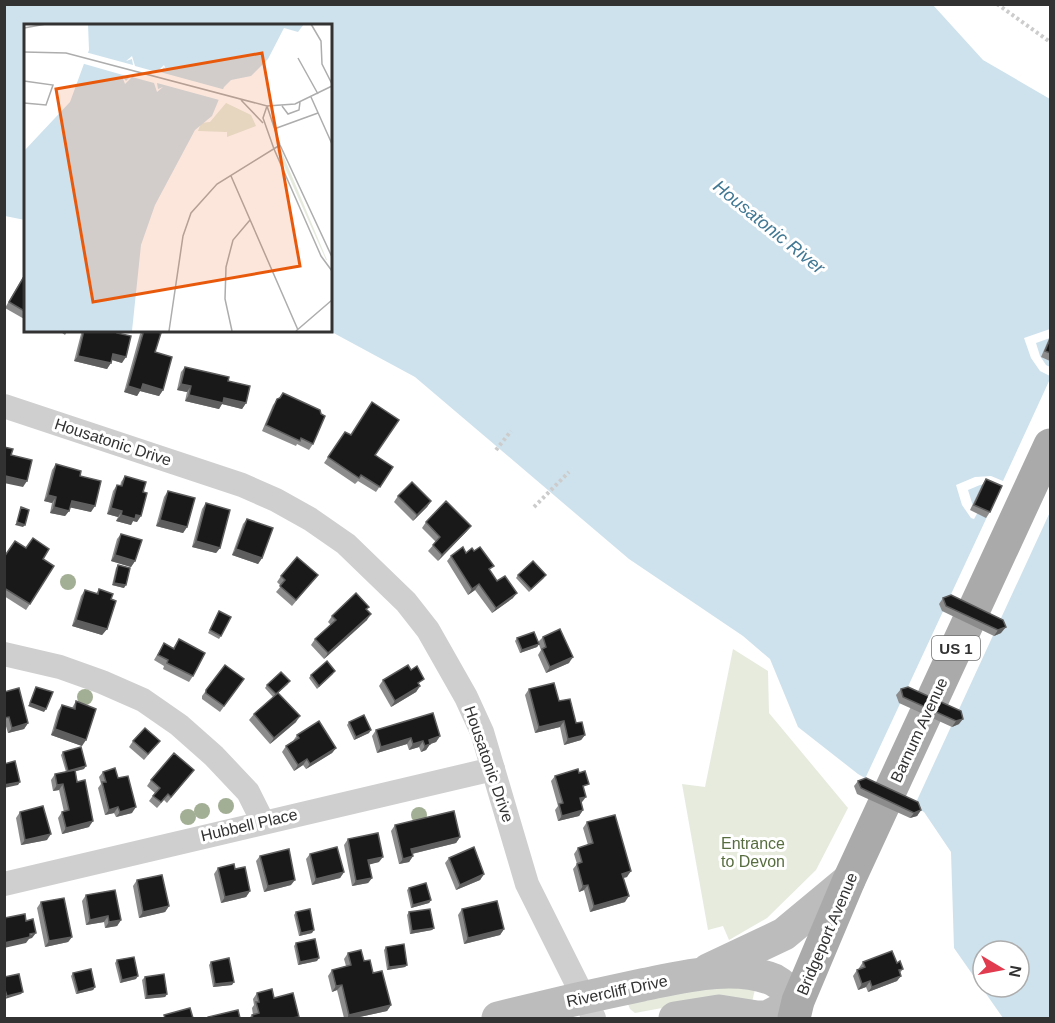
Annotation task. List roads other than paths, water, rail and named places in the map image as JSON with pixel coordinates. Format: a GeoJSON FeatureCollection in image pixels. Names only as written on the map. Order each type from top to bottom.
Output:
{"type":"FeatureCollection","features":[{"type":"Feature","properties":{"kind":"main road","name":"Barnum Avenue"},"geometry":{"type":"LineString","coordinates":[[856,865],[1050,445]]}},
{"type":"Feature","properties":{"kind":"main road","name":"Bridgeport Avenue"},"geometry":{"type":"LineString","coordinates":[[796,1010],[856,865]]}},
{"type":"Feature","properties":{"kind":"street","name":"Housatonic Drive"},"geometry":{"type":"LineString","coordinates":[[4,406],[242,485],[276,500],[346,544],[406,602],[428,630],[466,697],[482,732],[527,884],[588,1008]]}},
{"type":"Feature","properties":{"kind":"street"},"geometry":{"type":"LineString","coordinates":[[4,654],[60,667],[143,700],[179,725],[214,756],[248,792],[263,822]]}},
{"type":"Feature","properties":{"kind":"street","name":"Hubbell Place"},"geometry":{"type":"LineString","coordinates":[[4,884],[493,769]]}},
{"type":"Feature","properties":{"kind":"street","name":"Rivercliff Drive"},"geometry":{"type":"LineString","coordinates":[[498,1018],[588,1008],[702,973],[784,934],[856,865]]}},
{"type":"Feature","properties":{"kind":"street","name":"Rivercliff Drive"},"geometry":{"type":"LineString","coordinates":[[702,973],[740,973],[764,977],[783,986],[796,1010]]}},
{"type":"Feature","properties":{"kind":"street"},"geometry":{"type":"LineString","coordinates":[[675,1018],[719,1011],[767,1017],[796,1010]]}},
{"type":"Feature","properties":{"kind":"water","name":"Housatonic River"},"geometry":{"type":"Polygon","coordinates":[[[4,5],[933,5],[983,60],[1050,99],[1050,1018],[1003,1018],[990,999],[1031,999],[1031,939],[971,939],[971,972],[954,948],[951,852],[924,812],[858,774],[798,727],[770,659],[743,636],[629,559],[415,377],[332,332],[332,24],[24,24],[24,220],[5,216],[4,5]]]}},
{"type":"Feature","properties":{"kind":"park label","name":"Entrance to Devon"},"geometry":{"type":"Point","coordinates":[753,852]}}]}
